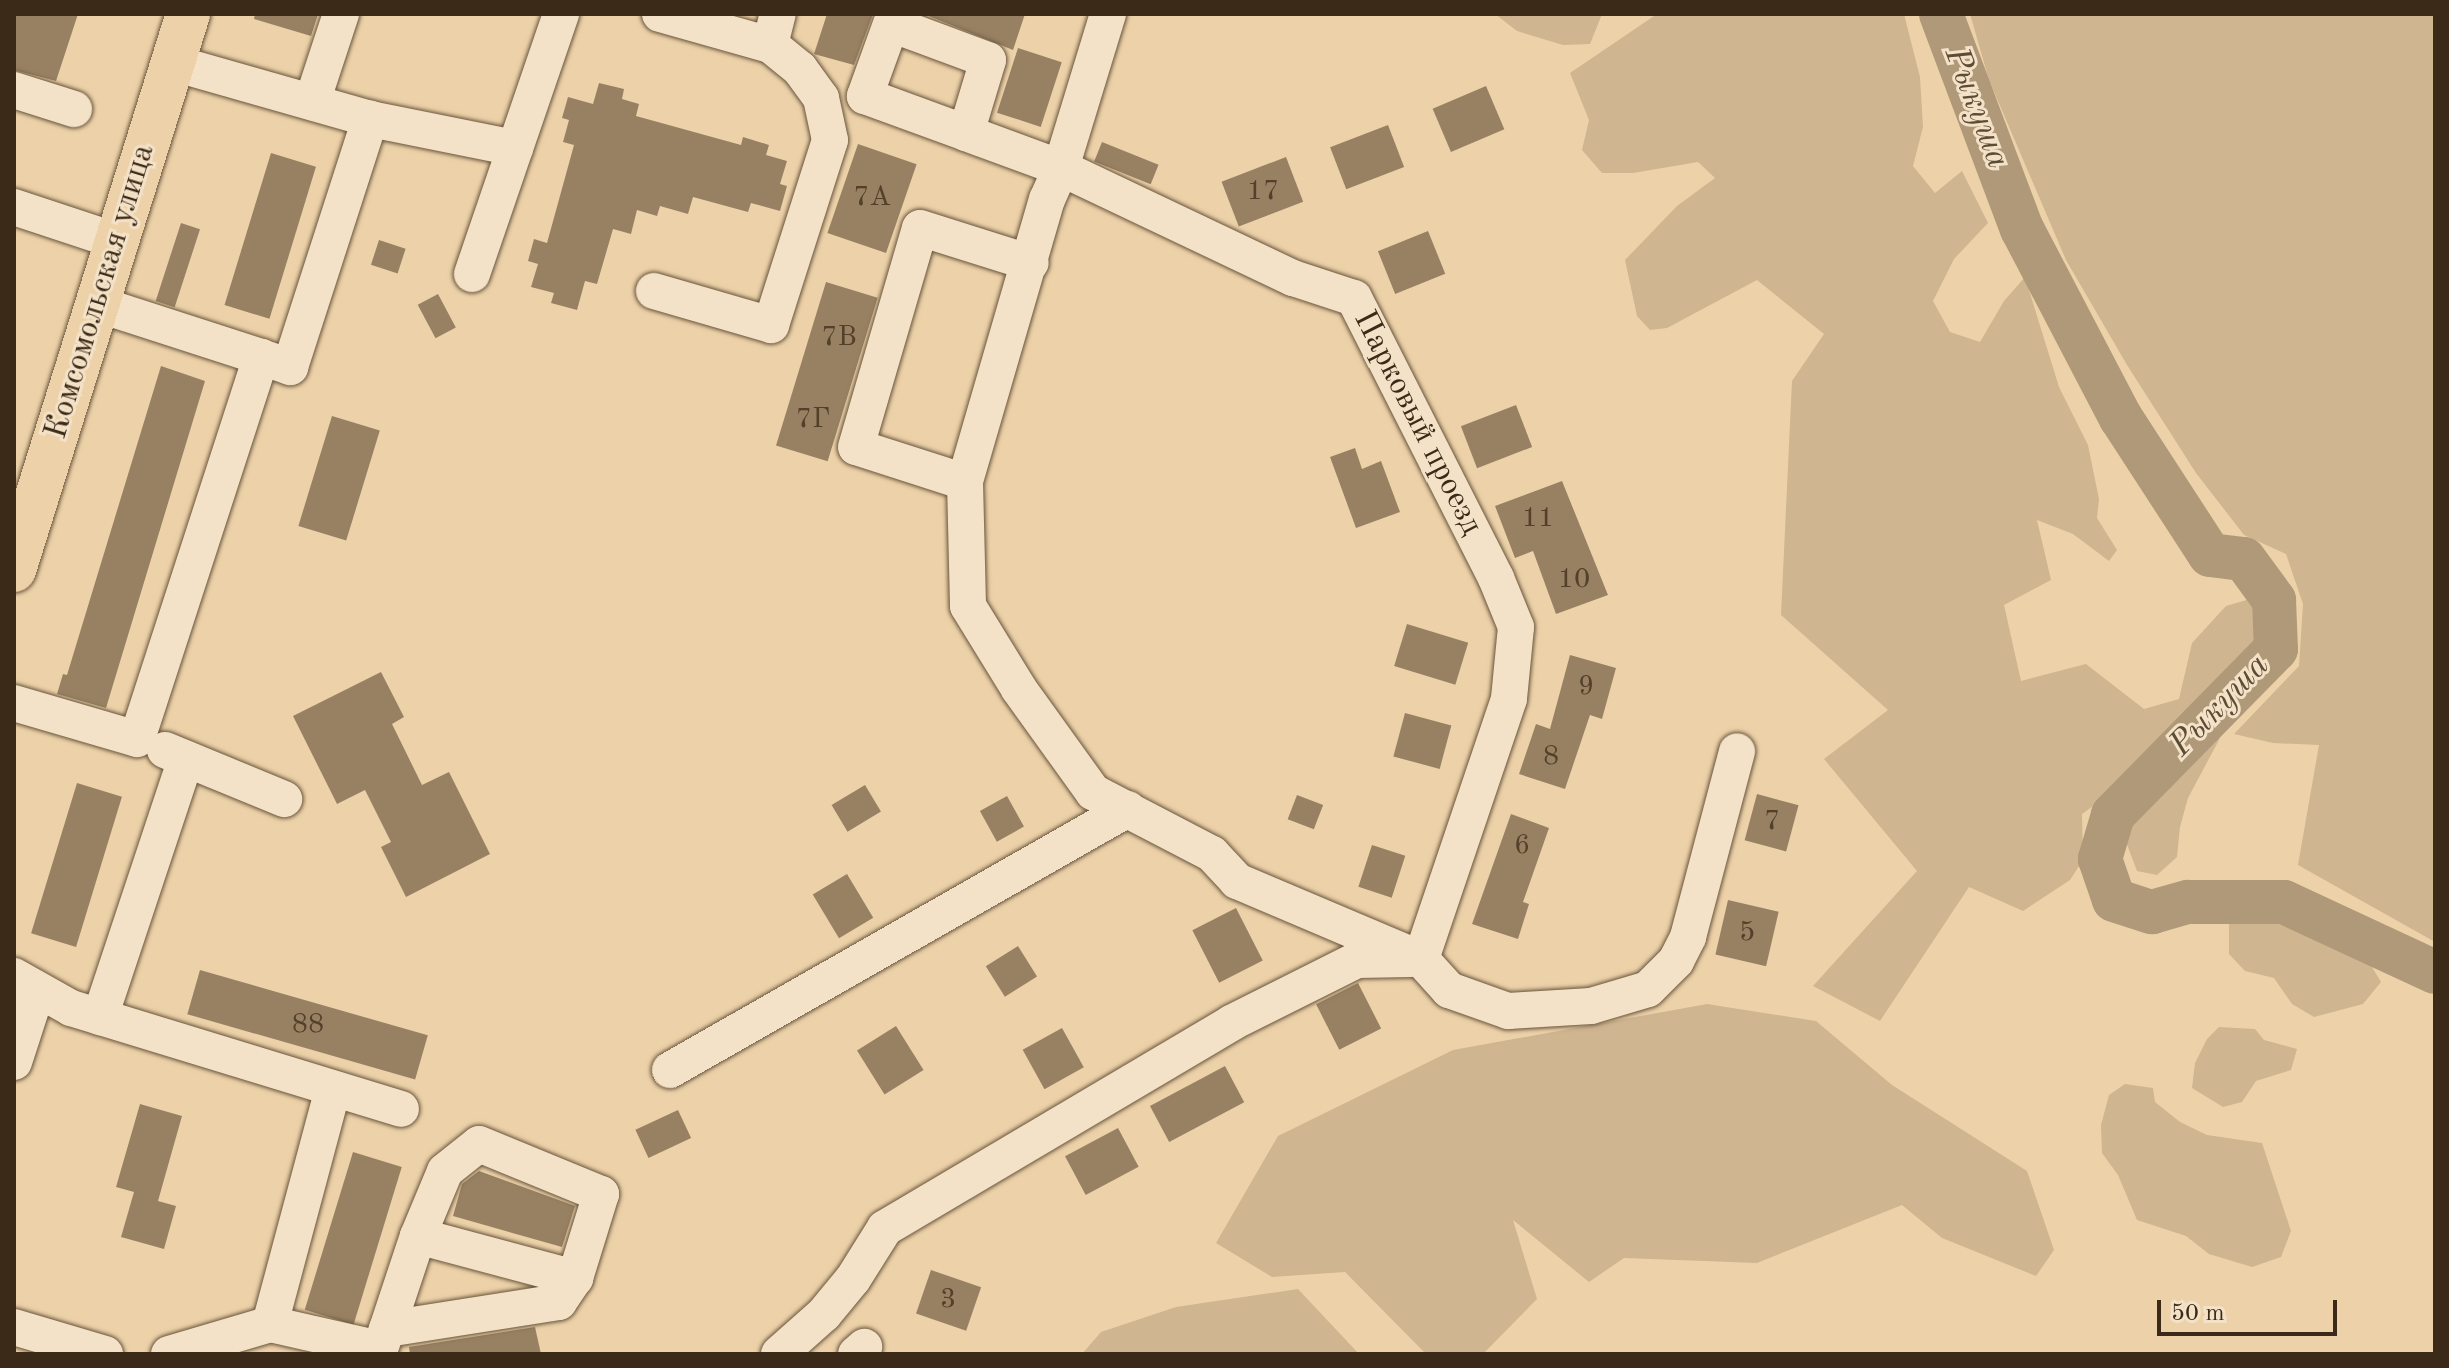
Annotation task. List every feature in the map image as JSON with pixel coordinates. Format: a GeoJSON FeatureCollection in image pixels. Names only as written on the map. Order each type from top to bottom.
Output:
{"type":"FeatureCollection","features":[{"type":"Feature","properties":{"kind":"main road","name":"Комсомольская улица"},"geometry":{"type":"LineString","coordinates":[[14,570],[188,14]]}},
{"type":"Feature","properties":{"kind":"street"},"geometry":{"type":"LineString","coordinates":[[312,102],[341,14]]}},
{"type":"Feature","properties":{"kind":"street"},"geometry":{"type":"LineString","coordinates":[[472,274],[561,14]]}},
{"type":"Feature","properties":{"kind":"street"},"geometry":{"type":"LineString","coordinates":[[654,291],[771,325],[830,140],[821,98],[774,29],[660,14]]}},
{"type":"Feature","properties":{"kind":"street"},"geometry":{"type":"LineString","coordinates":[[1108,14],[1061,168],[1047,199],[1031,263],[965,482],[968,606],[1019,689],[1093,792],[1212,854],[1237,881],[1421,959],[1449,990],[1508,1011],[1591,1006],[1648,989],[1676,961],[1688,937],[1737,751]]}},
{"type":"Feature","properties":{"kind":"street"},"geometry":{"type":"LineString","coordinates":[[173,63],[370,119],[515,148]]}},
{"type":"Feature","properties":{"kind":"street"},"geometry":{"type":"LineString","coordinates":[[14,90],[74,109]]}},
{"type":"Feature","properties":{"kind":"street"},"geometry":{"type":"LineString","coordinates":[[97,304],[290,367],[370,119]]}},
{"type":"Feature","properties":{"kind":"street","name":"Парковый проезд"},"geometry":{"type":"LineString","coordinates":[[966,133],[1061,168],[1293,278],[1354,298],[1496,578],[1516,627],[1509,699],[1421,959]]}},
{"type":"Feature","properties":{"kind":"street"},"geometry":{"type":"LineString","coordinates":[[14,207],[117,241]]}},
{"type":"Feature","properties":{"kind":"street"},"geometry":{"type":"LineString","coordinates":[[965,482],[856,447],[920,228],[1031,263]]}},
{"type":"Feature","properties":{"kind":"street"},"geometry":{"type":"LineString","coordinates":[[137,739],[261,357]]}},
{"type":"Feature","properties":{"kind":"street"},"geometry":{"type":"LineString","coordinates":[[14,703],[137,739],[284,799]]}},
{"type":"Feature","properties":{"kind":"street"},"geometry":{"type":"LineString","coordinates":[[100,1017],[186,759]]}},
{"type":"Feature","properties":{"kind":"street"},"geometry":{"type":"LineString","coordinates":[[670,1070],[1128,809]]}},
{"type":"Feature","properties":{"kind":"street"},"geometry":{"type":"LineString","coordinates":[[779,1354],[824,1314],[853,1279],[885,1228],[1259,1009],[1357,960],[1421,959]]}},
{"type":"Feature","properties":{"kind":"street"},"geometry":{"type":"LineString","coordinates":[[14,1062],[25,983],[71,1008],[401,1109]]}},
{"type":"Feature","properties":{"kind":"street"},"geometry":{"type":"LineString","coordinates":[[270,1324],[333,1089]]}},
{"type":"Feature","properties":{"kind":"street"},"geometry":{"type":"LineString","coordinates":[[169,1354],[270,1324],[380,1349],[418,1236],[445,1171],[479,1144],[601,1194],[575,1278],[559,1302],[387,1329]]}},
{"type":"Feature","properties":{"kind":"street"},"geometry":{"type":"LineString","coordinates":[[418,1236],[575,1278]]}},
{"type":"Feature","properties":{"kind":"street"},"geometry":{"type":"LineString","coordinates":[[14,1327],[105,1354]]}},
{"type":"Feature","properties":{"kind":"shaded area"},"geometry":{"type":"Polygon","coordinates":[[[1495,14],[1602,14],[1590,44],[1563,45],[1517,31],[1495,14]]]}},
{"type":"Feature","properties":{"kind":"shaded area"},"geometry":{"type":"Polygon","coordinates":[[[1657,14],[1904,14],[1920,77],[1923,127],[1913,166],[1935,193],[1962,171],[1988,223],[1954,259],[1933,301],[1950,332],[1980,342],[2004,301],[2025,277],[2059,387],[2088,445],[2099,499],[2097,518],[2117,550],[2109,561],[2073,534],[2037,520],[2051,580],[2004,605],[2021,681],[2086,664],[2144,709],[2179,699],[2192,643],[2226,606],[2250,599],[2259,626],[2251,650],[2130,780],[2082,814],[2083,860],[2070,880],[2023,911],[1969,887],[1880,1021],[1813,986],[1917,871],[1824,759],[1888,710],[1781,615],[1792,381],[1824,334],[1757,280],[1667,328],[1650,330],[1637,316],[1625,260],[1677,206],[1715,178],[1698,162],[1633,173],[1602,173],[1582,150],[1589,120],[1570,73],[1657,14]]]}},
{"type":"Feature","properties":{"kind":"shaded area"},"geometry":{"type":"Polygon","coordinates":[[[1970,14],[2435,14],[2435,942],[2298,865],[2319,745],[2273,743],[2234,734],[2299,666],[2303,604],[2286,554],[2244,535],[2196,473],[2127,365],[2066,260],[1989,80],[1970,14]]]}},
{"type":"Feature","properties":{"kind":"shaded area"},"geometry":{"type":"Polygon","coordinates":[[[2204,738],[2220,738],[2188,798],[2180,827],[2177,857],[2157,875],[2137,871],[2126,842],[2142,802],[2185,762],[2204,738]]]}},
{"type":"Feature","properties":{"kind":"shaded area"},"geometry":{"type":"Polygon","coordinates":[[[2258,916],[2298,927],[2331,945],[2366,957],[2381,982],[2363,1004],[2314,1017],[2292,1004],[2274,978],[2245,971],[2229,954],[2229,922],[2258,916]]]}},
{"type":"Feature","properties":{"kind":"shaded area"},"geometry":{"type":"Polygon","coordinates":[[[1707,1004],[1816,1021],[1892,1085],[2027,1171],[2054,1250],[2036,1276],[1942,1238],[1902,1205],[1757,1263],[1624,1258],[1589,1282],[1513,1220],[1537,1299],[1483,1354],[1426,1354],[1345,1272],[1272,1277],[1216,1243],[1278,1136],[1453,1050],[1707,1004]]]}},
{"type":"Feature","properties":{"kind":"shaded area"},"geometry":{"type":"Polygon","coordinates":[[[2219,1027],[2255,1029],[2264,1040],[2297,1049],[2291,1070],[2256,1081],[2242,1102],[2223,1107],[2192,1088],[2195,1063],[2207,1039],[2219,1027]]]}},
{"type":"Feature","properties":{"kind":"shaded area"},"geometry":{"type":"Polygon","coordinates":[[[2125,1084],[2153,1088],[2155,1102],[2180,1122],[2207,1135],[2262,1143],[2291,1231],[2281,1257],[2252,1267],[2209,1254],[2186,1236],[2137,1220],[2118,1175],[2102,1153],[2101,1125],[2109,1095],[2125,1084]]]}},
{"type":"Feature","properties":{"kind":"shaded area"},"geometry":{"type":"Polygon","coordinates":[[[1298,1289],[1359,1354],[1082,1354],[1101,1332],[1176,1307],[1298,1289]]]}},
{"type":"Feature","properties":{"kind":"building"},"geometry":{"type":"Polygon","coordinates":[[[14,14],[78,14],[56,81],[14,70],[14,14]]]}},
{"type":"Feature","properties":{"kind":"building"},"geometry":{"type":"Polygon","coordinates":[[[255,14],[318,14],[311,36],[254,19],[255,14]]]}},
{"type":"Feature","properties":{"kind":"building"},"geometry":{"type":"Polygon","coordinates":[[[827,14],[873,14],[854,65],[814,54],[827,14]]]}},
{"type":"Feature","properties":{"kind":"building"},"geometry":{"type":"Polygon","coordinates":[[[924,14],[1025,14],[1013,50],[924,14]]]}},
{"type":"Feature","properties":{"kind":"building"},"geometry":{"type":"Polygon","coordinates":[[[1018,48],[1062,62],[1041,127],[997,113],[1018,48]]]}},
{"type":"Feature","properties":{"kind":"building"},"geometry":{"type":"Polygon","coordinates":[[[599,83],[624,89],[622,99],[639,104],[636,116],[741,145],[743,137],[769,145],[766,155],[787,161],[780,184],[787,186],[780,211],[751,203],[748,212],[693,197],[688,214],[660,206],[657,216],[637,210],[631,234],[613,229],[597,284],[585,281],[577,310],[551,303],[554,293],[531,287],[538,264],[528,261],[534,239],[547,243],[574,145],[563,142],[569,120],[562,118],[568,97],[593,104],[599,83]]]}},
{"type":"Feature","properties":{"kind":"building"},"geometry":{"type":"Polygon","coordinates":[[[1486,86],[1504,129],[1451,152],[1433,109],[1486,86]]]}},
{"type":"Feature","properties":{"kind":"building"},"geometry":{"type":"Polygon","coordinates":[[[1388,125],[1404,167],[1346,189],[1330,147],[1388,125]]]}},
{"type":"Feature","properties":{"kind":"building"},"geometry":{"type":"Polygon","coordinates":[[[1102,142],[1159,165],[1151,184],[1094,161],[1102,142]]]}},
{"type":"Feature","properties":{"kind":"building"},"geometry":{"type":"Polygon","coordinates":[[[858,144],[917,164],[886,253],[827,233],[858,144]]]}},
{"type":"Feature","properties":{"kind":"building"},"geometry":{"type":"Polygon","coordinates":[[[271,153],[316,167],[269,319],[225,305],[271,153]]]}},
{"type":"Feature","properties":{"kind":"building"},"geometry":{"type":"Polygon","coordinates":[[[1286,157],[1303,202],[1239,227],[1222,182],[1286,157]]]}},
{"type":"Feature","properties":{"kind":"building"},"geometry":{"type":"Polygon","coordinates":[[[181,223],[200,229],[175,307],[156,301],[181,223]]]}},
{"type":"Feature","properties":{"kind":"building"},"geometry":{"type":"Polygon","coordinates":[[[1428,231],[1445,274],[1395,294],[1378,251],[1428,231]]]}},
{"type":"Feature","properties":{"kind":"building"},"geometry":{"type":"Polygon","coordinates":[[[379,240],[406,249],[398,273],[371,265],[379,240]]]}},
{"type":"Feature","properties":{"kind":"building"},"geometry":{"type":"Polygon","coordinates":[[[826,282],[878,298],[828,461],[776,446],[826,282]]]}},
{"type":"Feature","properties":{"kind":"building"},"geometry":{"type":"Polygon","coordinates":[[[438,294],[456,328],[436,338],[418,305],[438,294]]]}},
{"type":"Feature","properties":{"kind":"building"},"geometry":{"type":"Polygon","coordinates":[[[161,366],[205,381],[106,708],[57,694],[63,674],[67,675],[161,366]]]}},
{"type":"Feature","properties":{"kind":"building"},"geometry":{"type":"Polygon","coordinates":[[[1516,405],[1532,447],[1477,468],[1461,426],[1516,405]]]}},
{"type":"Feature","properties":{"kind":"building"},"geometry":{"type":"Polygon","coordinates":[[[332,416],[380,431],[346,541],[298,526],[332,416]]]}},
{"type":"Feature","properties":{"kind":"building"},"geometry":{"type":"Polygon","coordinates":[[[1355,448],[1362,469],[1381,461],[1400,512],[1356,528],[1330,457],[1355,448]]]}},
{"type":"Feature","properties":{"kind":"building"},"geometry":{"type":"Polygon","coordinates":[[[1562,481],[1608,595],[1556,614],[1533,551],[1515,558],[1495,506],[1562,481]]]}},
{"type":"Feature","properties":{"kind":"building"},"geometry":{"type":"Polygon","coordinates":[[[1407,624],[1468,643],[1455,685],[1394,666],[1407,624]]]}},
{"type":"Feature","properties":{"kind":"building"},"geometry":{"type":"Polygon","coordinates":[[[1570,655],[1616,668],[1602,719],[1590,715],[1565,789],[1519,774],[1536,724],[1550,729],[1570,655]]]}},
{"type":"Feature","properties":{"kind":"building"},"geometry":{"type":"Polygon","coordinates":[[[381,672],[404,717],[392,724],[422,785],[449,772],[490,854],[406,897],[381,847],[391,842],[365,790],[337,804],[293,716],[381,672]]]}},
{"type":"Feature","properties":{"kind":"building"},"geometry":{"type":"Polygon","coordinates":[[[1405,713],[1451,725],[1440,769],[1393,756],[1405,713]]]}},
{"type":"Feature","properties":{"kind":"building"},"geometry":{"type":"Polygon","coordinates":[[[77,783],[122,797],[76,947],[31,933],[77,783]]]}},
{"type":"Feature","properties":{"kind":"building"},"geometry":{"type":"Polygon","coordinates":[[[865,785],[881,812],[848,832],[832,805],[865,785]]]}},
{"type":"Feature","properties":{"kind":"building"},"geometry":{"type":"Polygon","coordinates":[[[1757,794],[1799,805],[1786,851],[1745,840],[1757,794]]]}},
{"type":"Feature","properties":{"kind":"building"},"geometry":{"type":"Polygon","coordinates":[[[1297,795],[1323,805],[1314,829],[1288,819],[1297,795]]]}},
{"type":"Feature","properties":{"kind":"building"},"geometry":{"type":"Polygon","coordinates":[[[1007,796],[1024,827],[997,842],[980,811],[1007,796]]]}},
{"type":"Feature","properties":{"kind":"building"},"geometry":{"type":"Polygon","coordinates":[[[1511,814],[1549,828],[1523,902],[1529,904],[1518,939],[1472,924],[1511,814]]]}},
{"type":"Feature","properties":{"kind":"building"},"geometry":{"type":"Polygon","coordinates":[[[1372,845],[1405,856],[1392,898],[1358,887],[1372,845]]]}},
{"type":"Feature","properties":{"kind":"building"},"geometry":{"type":"Polygon","coordinates":[[[847,874],[873,918],[839,938],[813,895],[847,874]]]}},
{"type":"Feature","properties":{"kind":"building"},"geometry":{"type":"Polygon","coordinates":[[[1728,900],[1779,912],[1766,966],[1715,955],[1728,900]]]}},
{"type":"Feature","properties":{"kind":"building"},"geometry":{"type":"Polygon","coordinates":[[[1236,908],[1263,961],[1219,983],[1192,930],[1236,908]]]}},
{"type":"Feature","properties":{"kind":"building"},"geometry":{"type":"Polygon","coordinates":[[[1018,946],[1037,977],[1005,997],[986,966],[1018,946]]]}},
{"type":"Feature","properties":{"kind":"building"},"geometry":{"type":"Polygon","coordinates":[[[200,970],[428,1035],[415,1080],[187,1014],[200,970]]]}},
{"type":"Feature","properties":{"kind":"building"},"geometry":{"type":"Polygon","coordinates":[[[1358,983],[1381,1028],[1339,1050],[1316,1004],[1358,983]]]}},
{"type":"Feature","properties":{"kind":"building"},"geometry":{"type":"Polygon","coordinates":[[[896,1026],[924,1070],[885,1094],[857,1050],[896,1026]]]}},
{"type":"Feature","properties":{"kind":"building"},"geometry":{"type":"Polygon","coordinates":[[[1062,1028],[1084,1067],[1044,1089],[1023,1050],[1062,1028]]]}},
{"type":"Feature","properties":{"kind":"building"},"geometry":{"type":"Polygon","coordinates":[[[1225,1066],[1244,1102],[1169,1142],[1150,1106],[1225,1066]]]}},
{"type":"Feature","properties":{"kind":"building"},"geometry":{"type":"Polygon","coordinates":[[[140,1104],[182,1116],[158,1201],[176,1206],[164,1249],[121,1237],[134,1192],[116,1187],[140,1104]]]}},
{"type":"Feature","properties":{"kind":"building"},"geometry":{"type":"Polygon","coordinates":[[[678,1110],[691,1138],[649,1158],[635,1130],[678,1110]]]}},
{"type":"Feature","properties":{"kind":"building"},"geometry":{"type":"Polygon","coordinates":[[[1118,1128],[1139,1167],[1086,1195],[1065,1156],[1118,1128]]]}},
{"type":"Feature","properties":{"kind":"building"},"geometry":{"type":"Polygon","coordinates":[[[353,1152],[402,1167],[354,1325],[305,1310],[353,1152]]]}},
{"type":"Feature","properties":{"kind":"building"},"geometry":{"type":"Polygon","coordinates":[[[479,1171],[575,1206],[562,1247],[453,1216],[462,1184],[479,1171]]]}},
{"type":"Feature","properties":{"kind":"building"},"geometry":{"type":"Polygon","coordinates":[[[931,1270],[981,1287],[966,1331],[916,1313],[931,1270]]]}},
{"type":"Feature","properties":{"kind":"building"},"geometry":{"type":"Polygon","coordinates":[[[535,1327],[541,1354],[410,1354],[409,1347],[535,1327]]]}},
{"type":"Feature","properties":{"kind":"waterway","name":"Рыкуша"},"geometry":{"type":"LineString","coordinates":[[1941,14],[2022,229],[2121,418],[2210,555],[2244,559],[2274,600],[2276,649],[2113,815],[2100,859],[2114,900],[2152,912],[2188,902],[2284,902],[2435,972]]}}]}
